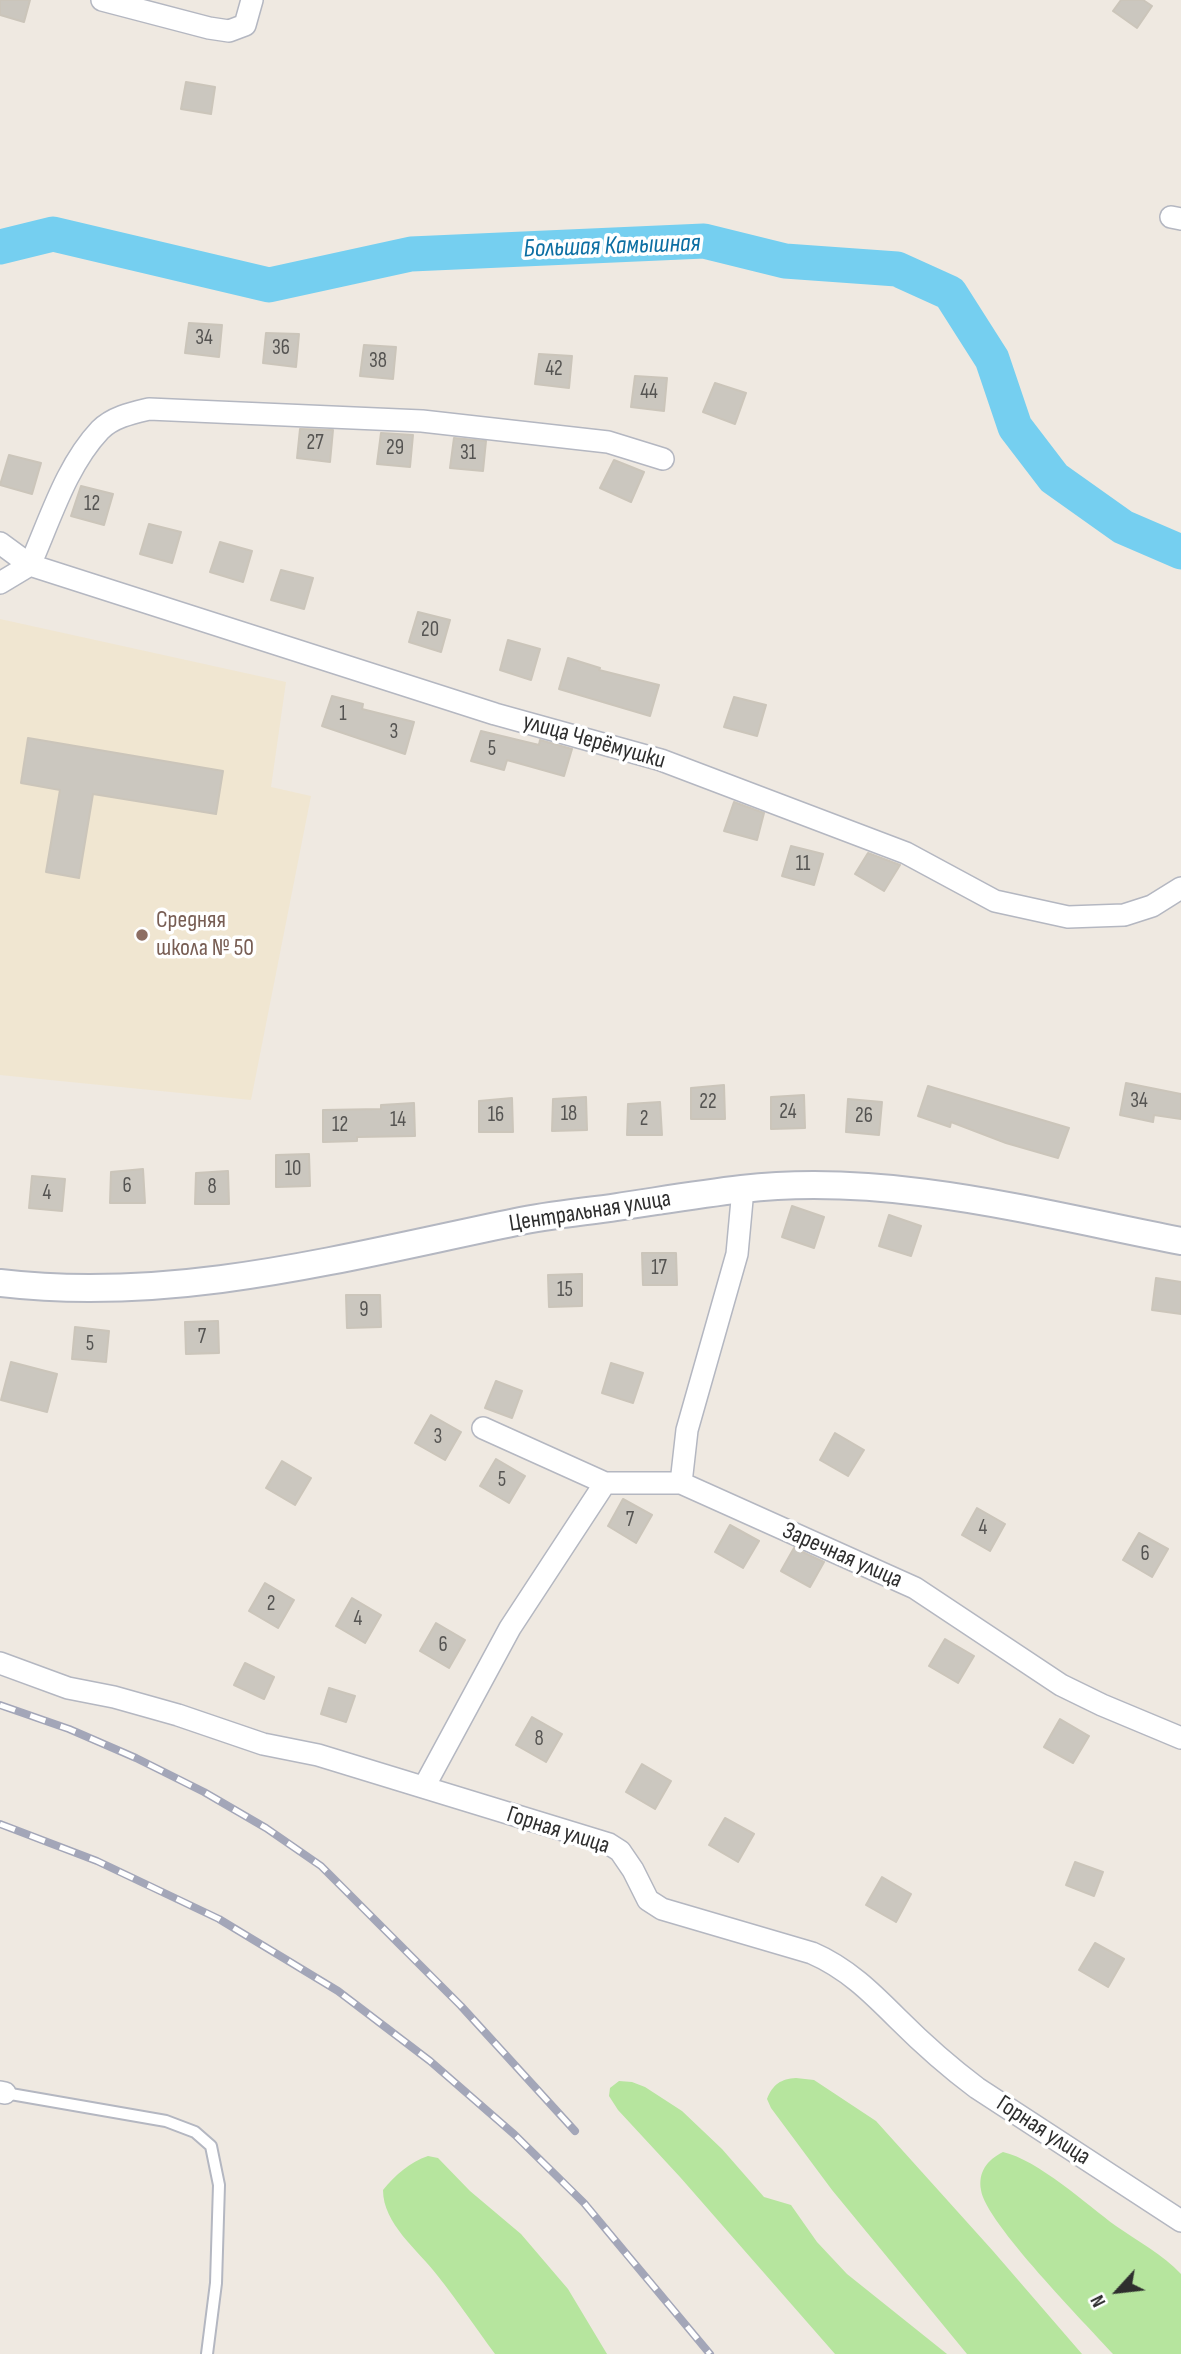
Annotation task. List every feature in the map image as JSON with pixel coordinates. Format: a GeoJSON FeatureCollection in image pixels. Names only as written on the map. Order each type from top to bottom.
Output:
{"type":"FeatureCollection","features":[{"type":"Feature","properties":{"kind":"street"},"geometry":{"type":"LineString","coordinates":[[102,0],[209,29],[229,30],[245,25],[251,0]]}},
{"type":"Feature","properties":{"kind":"street"},"geometry":{"type":"LineString","coordinates":[[0,583],[30,565],[74,467],[101,428],[125,414],[149,409],[422,421],[608,442],[663,459]]}},
{"type":"Feature","properties":{"kind":"street","name":"улица Черёмушки"},"geometry":{"type":"LineString","coordinates":[[0,543],[30,565],[495,714],[661,760],[906,853],[995,901],[1068,917],[1124,915],[1152,906],[1181,888]]}},
{"type":"Feature","properties":{"kind":"street","name":"Центральная улица"},"geometry":{"type":"LineString","coordinates":[[0,1283],[90,1289],[149,1288],[230,1280],[311,1266],[520,1221],[743,1189],[828,1184],[908,1189],[1181,1241]]}},
{"type":"Feature","properties":{"kind":"street"},"geometry":{"type":"LineString","coordinates":[[681,1483],[687,1430],[737,1254],[743,1189]]}},
{"type":"Feature","properties":{"kind":"street","name":"Заречная улица"},"geometry":{"type":"LineString","coordinates":[[483,1428],[605,1483],[681,1483],[915,1588],[1061,1685],[1181,1738]]}},
{"type":"Feature","properties":{"kind":"street"},"geometry":{"type":"LineString","coordinates":[[424,1787],[510,1628],[605,1483]]}},
{"type":"Feature","properties":{"kind":"street","name":"Горная улица"},"geometry":{"type":"LineString","coordinates":[[0,1663],[68,1688],[114,1697],[178,1715],[263,1744],[318,1755],[609,1844],[620,1851],[634,1870],[648,1900],[662,1909],[832,1961],[868,1989],[948,2066],[977,2088],[1181,2221]]}},
{"type":"Feature","properties":{"kind":"lane"},"geometry":{"type":"LineString","coordinates":[[3,2092],[166,2121],[195,2132],[211,2146],[219,2185],[216,2283],[207,2354]]}},
{"type":"Feature","properties":{"kind":"shaded area","name":"Средняя школа № 50"},"geometry":{"type":"Polygon","coordinates":[[[0,619],[286,682],[271,787],[311,796],[251,1100],[0,1075],[0,619]]]}},
{"type":"Feature","properties":{"kind":"green space"},"geometry":{"type":"Polygon","coordinates":[[[796,2078],[814,2080],[876,2121],[1082,2354],[967,2354],[832,2190],[771,2108],[767,2099],[775,2086],[782,2081],[796,2078]]]}},
{"type":"Feature","properties":{"kind":"green space"},"geometry":{"type":"Polygon","coordinates":[[[619,2081],[645,2087],[682,2111],[722,2149],[764,2197],[791,2205],[817,2242],[847,2274],[947,2354],[835,2354],[618,2110],[609,2096],[610,2088],[619,2081]]]}},
{"type":"Feature","properties":{"kind":"green space"},"geometry":{"type":"Polygon","coordinates":[[[1003,2152],[1046,2173],[1158,2254],[1181,2274],[1181,2354],[1113,2354],[1039,2273],[1000,2225],[981,2190],[982,2172],[992,2159],[1003,2152]]]}},
{"type":"Feature","properties":{"kind":"green space"},"geometry":{"type":"Polygon","coordinates":[[[428,2156],[438,2158],[470,2191],[521,2234],[568,2289],[607,2354],[495,2354],[444,2285],[403,2236],[389,2214],[383,2190],[409,2165],[428,2156]]]}},
{"type":"Feature","properties":{"kind":"building"},"geometry":{"type":"Polygon","coordinates":[[[0,0],[30,0],[24,22],[0,15],[0,0]]]}},
{"type":"Feature","properties":{"kind":"building"},"geometry":{"type":"Polygon","coordinates":[[[1121,0],[1143,0],[1152,6],[1137,28],[1113,11],[1121,0]]]}},
{"type":"Feature","properties":{"kind":"building"},"geometry":{"type":"Polygon","coordinates":[[[186,82],[215,87],[211,114],[181,109],[186,82]]]}},
{"type":"Feature","properties":{"kind":"building"},"geometry":{"type":"Polygon","coordinates":[[[189,323],[222,325],[219,357],[185,353],[189,323]]]}},
{"type":"Feature","properties":{"kind":"building"},"geometry":{"type":"Polygon","coordinates":[[[266,333],[299,334],[296,367],[263,363],[266,333]]]}},
{"type":"Feature","properties":{"kind":"building"},"geometry":{"type":"Polygon","coordinates":[[[364,345],[396,347],[393,379],[360,376],[364,345]]]}},
{"type":"Feature","properties":{"kind":"building"},"geometry":{"type":"Polygon","coordinates":[[[539,354],[572,356],[569,388],[535,384],[539,354]]]}},
{"type":"Feature","properties":{"kind":"building"},"geometry":{"type":"Polygon","coordinates":[[[635,376],[667,378],[664,411],[631,407],[635,376]]]}},
{"type":"Feature","properties":{"kind":"building"},"geometry":{"type":"Polygon","coordinates":[[[715,383],[746,393],[735,424],[703,412],[715,383]]]}},
{"type":"Feature","properties":{"kind":"building"},"geometry":{"type":"Polygon","coordinates":[[[300,429],[333,430],[330,462],[297,458],[300,429]]]}},
{"type":"Feature","properties":{"kind":"building"},"geometry":{"type":"Polygon","coordinates":[[[381,433],[413,435],[410,467],[377,464],[381,433]]]}},
{"type":"Feature","properties":{"kind":"building"},"geometry":{"type":"Polygon","coordinates":[[[454,438],[486,441],[483,471],[450,468],[454,438]]]}},
{"type":"Feature","properties":{"kind":"building"},"geometry":{"type":"Polygon","coordinates":[[[9,455],[41,463],[32,494],[0,485],[9,455]]]}},
{"type":"Feature","properties":{"kind":"building"},"geometry":{"type":"Polygon","coordinates":[[[614,460],[644,472],[631,502],[600,488],[614,460]]]}},
{"type":"Feature","properties":{"kind":"building"},"geometry":{"type":"Polygon","coordinates":[[[81,486],[113,494],[104,525],[71,516],[81,486]]]}},
{"type":"Feature","properties":{"kind":"building"},"geometry":{"type":"Polygon","coordinates":[[[149,524],[181,532],[172,563],[140,554],[149,524]]]}},
{"type":"Feature","properties":{"kind":"building"},"geometry":{"type":"Polygon","coordinates":[[[220,542],[252,551],[243,582],[210,572],[220,542]]]}},
{"type":"Feature","properties":{"kind":"building"},"geometry":{"type":"Polygon","coordinates":[[[281,570],[313,578],[304,609],[271,600],[281,570]]]}},
{"type":"Feature","properties":{"kind":"building"},"geometry":{"type":"Polygon","coordinates":[[[418,612],[450,620],[441,652],[409,642],[418,612]]]}},
{"type":"Feature","properties":{"kind":"building"},"geometry":{"type":"Polygon","coordinates":[[[508,640],[540,649],[531,680],[500,670],[508,640]]]}},
{"type":"Feature","properties":{"kind":"building"},"geometry":{"type":"Polygon","coordinates":[[[568,658],[600,668],[599,670],[659,685],[650,716],[559,689],[568,658]]]}},
{"type":"Feature","properties":{"kind":"building"},"geometry":{"type":"Polygon","coordinates":[[[332,696],[363,704],[362,709],[414,722],[405,754],[322,726],[332,696]]]}},
{"type":"Feature","properties":{"kind":"building"},"geometry":{"type":"Polygon","coordinates":[[[734,697],[766,705],[757,736],[724,727],[734,697]]]}},
{"type":"Feature","properties":{"kind":"building"},"geometry":{"type":"Polygon","coordinates":[[[481,731],[539,745],[540,740],[572,749],[564,776],[507,760],[504,770],[471,761],[481,731]]]}},
{"type":"Feature","properties":{"kind":"building"},"geometry":{"type":"Polygon","coordinates":[[[28,738],[223,771],[216,814],[93,794],[79,878],[46,872],[60,790],[21,783],[28,738]]]}},
{"type":"Feature","properties":{"kind":"building"},"geometry":{"type":"Polygon","coordinates":[[[734,802],[764,813],[757,840],[724,831],[734,802]]]}},
{"type":"Feature","properties":{"kind":"building"},"geometry":{"type":"Polygon","coordinates":[[[791,846],[823,854],[814,885],[782,876],[791,846]]]}},
{"type":"Feature","properties":{"kind":"building"},"geometry":{"type":"Polygon","coordinates":[[[868,853],[900,865],[884,891],[855,874],[868,853]]]}},
{"type":"Feature","properties":{"kind":"building"},"geometry":{"type":"Polygon","coordinates":[[[1126,1083],[1181,1094],[1181,1119],[1154,1115],[1153,1122],[1120,1115],[1126,1083]]]}},
{"type":"Feature","properties":{"kind":"building"},"geometry":{"type":"Polygon","coordinates":[[[724,1085],[725,1119],[691,1119],[691,1088],[724,1085]]]}},
{"type":"Feature","properties":{"kind":"building"},"geometry":{"type":"Polygon","coordinates":[[[928,1086],[1069,1128],[1058,1158],[1006,1143],[951,1122],[950,1127],[918,1116],[928,1086]]]}},
{"type":"Feature","properties":{"kind":"building"},"geometry":{"type":"Polygon","coordinates":[[[804,1095],[805,1128],[771,1129],[771,1097],[804,1095]]]}},
{"type":"Feature","properties":{"kind":"building"},"geometry":{"type":"Polygon","coordinates":[[[586,1097],[587,1130],[552,1131],[553,1099],[586,1097]]]}},
{"type":"Feature","properties":{"kind":"building"},"geometry":{"type":"Polygon","coordinates":[[[512,1098],[513,1132],[479,1132],[479,1101],[512,1098]]]}},
{"type":"Feature","properties":{"kind":"building"},"geometry":{"type":"Polygon","coordinates":[[[848,1099],[882,1102],[879,1135],[846,1132],[848,1099]]]}},
{"type":"Feature","properties":{"kind":"building"},"geometry":{"type":"Polygon","coordinates":[[[660,1102],[662,1135],[627,1135],[628,1104],[660,1102]]]}},
{"type":"Feature","properties":{"kind":"building"},"geometry":{"type":"Polygon","coordinates":[[[414,1103],[415,1136],[357,1137],[357,1141],[323,1142],[323,1110],[381,1109],[381,1105],[414,1103]]]}},
{"type":"Feature","properties":{"kind":"building"},"geometry":{"type":"Polygon","coordinates":[[[309,1154],[310,1186],[276,1187],[276,1155],[309,1154]]]}},
{"type":"Feature","properties":{"kind":"building"},"geometry":{"type":"Polygon","coordinates":[[[143,1169],[145,1203],[110,1203],[111,1172],[143,1169]]]}},
{"type":"Feature","properties":{"kind":"building"},"geometry":{"type":"Polygon","coordinates":[[[228,1171],[229,1204],[195,1204],[196,1173],[228,1171]]]}},
{"type":"Feature","properties":{"kind":"building"},"geometry":{"type":"Polygon","coordinates":[[[32,1176],[65,1179],[62,1211],[29,1208],[32,1176]]]}},
{"type":"Feature","properties":{"kind":"building"},"geometry":{"type":"Polygon","coordinates":[[[792,1206],[824,1217],[814,1248],[782,1237],[792,1206]]]}},
{"type":"Feature","properties":{"kind":"building"},"geometry":{"type":"Polygon","coordinates":[[[889,1215],[921,1226],[911,1256],[879,1246],[889,1215]]]}},
{"type":"Feature","properties":{"kind":"building"},"geometry":{"type":"Polygon","coordinates":[[[642,1253],[676,1253],[677,1285],[643,1285],[642,1253]]]}},
{"type":"Feature","properties":{"kind":"building"},"geometry":{"type":"Polygon","coordinates":[[[582,1274],[582,1306],[549,1307],[548,1275],[582,1274]]]}},
{"type":"Feature","properties":{"kind":"building"},"geometry":{"type":"Polygon","coordinates":[[[1156,1278],[1181,1282],[1181,1314],[1152,1310],[1156,1278]]]}},
{"type":"Feature","properties":{"kind":"building"},"geometry":{"type":"Polygon","coordinates":[[[346,1295],[380,1295],[381,1327],[347,1328],[346,1295]]]}},
{"type":"Feature","properties":{"kind":"building"},"geometry":{"type":"Polygon","coordinates":[[[218,1321],[219,1353],[186,1354],[185,1322],[218,1321]]]}},
{"type":"Feature","properties":{"kind":"building"},"geometry":{"type":"Polygon","coordinates":[[[75,1327],[109,1331],[106,1362],[72,1359],[75,1327]]]}},
{"type":"Feature","properties":{"kind":"building"},"geometry":{"type":"Polygon","coordinates":[[[11,1362],[57,1374],[47,1412],[1,1400],[11,1362]]]}},
{"type":"Feature","properties":{"kind":"building"},"geometry":{"type":"Polygon","coordinates":[[[611,1363],[643,1373],[633,1403],[602,1393],[611,1363]]]}},
{"type":"Feature","properties":{"kind":"building"},"geometry":{"type":"Polygon","coordinates":[[[496,1381],[522,1391],[512,1418],[485,1408],[496,1381]]]}},
{"type":"Feature","properties":{"kind":"building"},"geometry":{"type":"Polygon","coordinates":[[[431,1415],[461,1432],[445,1460],[415,1443],[431,1415]]]}},
{"type":"Feature","properties":{"kind":"building"},"geometry":{"type":"Polygon","coordinates":[[[835,1433],[864,1450],[848,1476],[820,1460],[835,1433]]]}},
{"type":"Feature","properties":{"kind":"building"},"geometry":{"type":"Polygon","coordinates":[[[496,1459],[525,1476],[509,1503],[480,1486],[496,1459]]]}},
{"type":"Feature","properties":{"kind":"building"},"geometry":{"type":"Polygon","coordinates":[[[282,1461],[311,1478],[295,1505],[266,1488],[282,1461]]]}},
{"type":"Feature","properties":{"kind":"building"},"geometry":{"type":"Polygon","coordinates":[[[623,1499],[652,1515],[636,1543],[608,1526],[623,1499]]]}},
{"type":"Feature","properties":{"kind":"building"},"geometry":{"type":"Polygon","coordinates":[[[977,1508],[1005,1524],[990,1551],[962,1535],[977,1508]]]}},
{"type":"Feature","properties":{"kind":"building"},"geometry":{"type":"Polygon","coordinates":[[[730,1525],[759,1541],[743,1568],[715,1552],[730,1525]]]}},
{"type":"Feature","properties":{"kind":"building"},"geometry":{"type":"Polygon","coordinates":[[[1139,1533],[1168,1549],[1152,1577],[1123,1560],[1139,1533]]]}},
{"type":"Feature","properties":{"kind":"building"},"geometry":{"type":"Polygon","coordinates":[[[794,1548],[824,1562],[810,1587],[781,1571],[794,1548]]]}},
{"type":"Feature","properties":{"kind":"building"},"geometry":{"type":"Polygon","coordinates":[[[265,1583],[294,1600],[278,1628],[249,1611],[265,1583]]]}},
{"type":"Feature","properties":{"kind":"building"},"geometry":{"type":"Polygon","coordinates":[[[352,1598],[381,1615],[365,1643],[336,1626],[352,1598]]]}},
{"type":"Feature","properties":{"kind":"building"},"geometry":{"type":"Polygon","coordinates":[[[436,1623],[465,1640],[449,1668],[420,1651],[436,1623]]]}},
{"type":"Feature","properties":{"kind":"building"},"geometry":{"type":"Polygon","coordinates":[[[945,1639],[974,1656],[958,1683],[929,1666],[945,1639]]]}},
{"type":"Feature","properties":{"kind":"building"},"geometry":{"type":"Polygon","coordinates":[[[245,1663],[274,1677],[264,1699],[234,1685],[245,1663]]]}},
{"type":"Feature","properties":{"kind":"building"},"geometry":{"type":"Polygon","coordinates":[[[329,1688],[355,1696],[346,1722],[321,1714],[329,1688]]]}},
{"type":"Feature","properties":{"kind":"building"},"geometry":{"type":"Polygon","coordinates":[[[532,1717],[562,1734],[546,1762],[516,1745],[532,1717]]]}},
{"type":"Feature","properties":{"kind":"building"},"geometry":{"type":"Polygon","coordinates":[[[1060,1719],[1089,1736],[1073,1763],[1044,1747],[1060,1719]]]}},
{"type":"Feature","properties":{"kind":"building"},"geometry":{"type":"Polygon","coordinates":[[[642,1764],[671,1781],[655,1809],[626,1792],[642,1764]]]}},
{"type":"Feature","properties":{"kind":"building"},"geometry":{"type":"Polygon","coordinates":[[[725,1818],[754,1834],[738,1862],[709,1845],[725,1818]]]}},
{"type":"Feature","properties":{"kind":"building"},"geometry":{"type":"Polygon","coordinates":[[[1075,1862],[1103,1872],[1094,1896],[1066,1885],[1075,1862]]]}},
{"type":"Feature","properties":{"kind":"building"},"geometry":{"type":"Polygon","coordinates":[[[882,1877],[911,1894],[896,1922],[866,1905],[882,1877]]]}},
{"type":"Feature","properties":{"kind":"building"},"geometry":{"type":"Polygon","coordinates":[[[1095,1943],[1124,1959],[1108,1987],[1079,1970],[1095,1943]]]}},
{"type":"Feature","properties":{"kind":"waterway","name":"Большая Камышная"},"geometry":{"type":"LineString","coordinates":[[0,247],[53,234],[269,285],[411,254],[704,241],[785,261],[897,269],[950,293],[992,359],[1015,427],[1054,478],[1123,527],[1181,552]]}},
{"type":"Feature","properties":{"kind":"railway"},"geometry":{"type":"LineString","coordinates":[[0,1705],[69,1729],[204,1792],[266,1828],[321,1866],[461,2006],[575,2131]]}},
{"type":"Feature","properties":{"kind":"railway"},"geometry":{"type":"LineString","coordinates":[[0,1824],[97,1861],[219,1919],[338,1991],[430,2061],[515,2135],[584,2203],[710,2354]]}},
{"type":"Feature","properties":{"kind":"place","name":"Средняя школа № 50"},"geometry":{"type":"Point","coordinates":[142,935]}}]}
